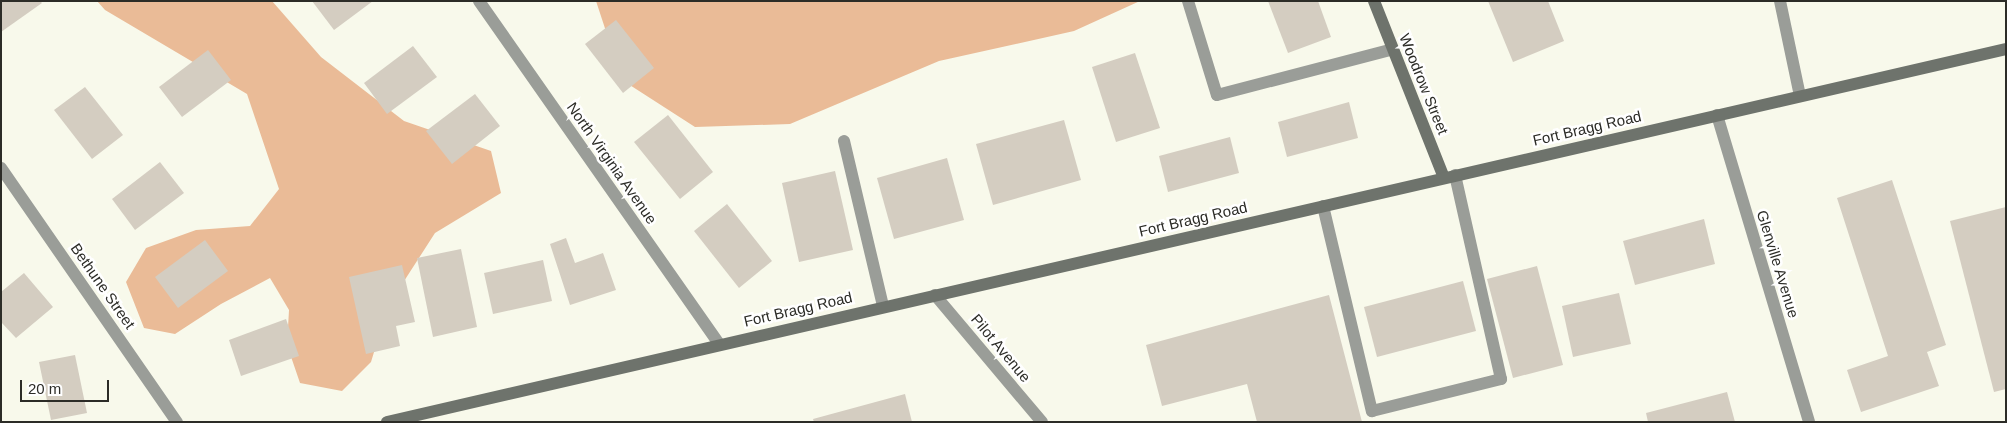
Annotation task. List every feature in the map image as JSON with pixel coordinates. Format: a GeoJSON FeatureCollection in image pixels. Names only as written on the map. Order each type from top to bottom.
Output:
{"type":"FeatureCollection","features":[{"type":"Feature","properties":{"kind":"main road","name":"Woodrow Street"},"geometry":{"type":"LineString","coordinates":[[1374,1],[1393,49],[1450,177]]}},
{"type":"Feature","properties":{"kind":"main road","name":"Fort Bragg Road"},"geometry":{"type":"LineString","coordinates":[[387,422],[416,419],[719,344],[2006,49]]}},
{"type":"Feature","properties":{"kind":"street","name":"North Virginia Avenue"},"geometry":{"type":"LineString","coordinates":[[479,1],[719,344]]}},
{"type":"Feature","properties":{"kind":"street"},"geometry":{"type":"LineString","coordinates":[[1188,1],[1217,95],[1393,49]]}},
{"type":"Feature","properties":{"kind":"street"},"geometry":{"type":"LineString","coordinates":[[1780,1],[1800,96]]}},
{"type":"Feature","properties":{"kind":"street","name":"Glenville Avenue"},"geometry":{"type":"LineString","coordinates":[[1717,116],[1808,422]]}},
{"type":"Feature","properties":{"kind":"street"},"geometry":{"type":"LineString","coordinates":[[844,141],[883,306]]}},
{"type":"Feature","properties":{"kind":"street","name":"Bethune Street"},"geometry":{"type":"LineString","coordinates":[[1,168],[177,422]]}},
{"type":"Feature","properties":{"kind":"street"},"geometry":{"type":"LineString","coordinates":[[1323,206],[1372,411],[1501,379],[1450,177]]}},
{"type":"Feature","properties":{"kind":"street","name":"Pilot Avenue"},"geometry":{"type":"LineString","coordinates":[[935,295],[1042,422]]}},
{"type":"Feature","properties":{"kind":"shaded area"},"geometry":{"type":"Polygon","coordinates":[[[97,1],[272,1],[321,57],[404,121],[491,151],[501,193],[435,233],[388,306],[371,362],[342,391],[300,383],[287,345],[289,310],[270,278],[221,304],[175,334],[144,328],[126,282],[146,248],[196,230],[250,226],[279,189],[247,94],[105,10],[97,1]]]}},
{"type":"Feature","properties":{"kind":"shaded area"},"geometry":{"type":"Polygon","coordinates":[[[596,1],[1140,1],[1074,31],[939,61],[790,124],[695,127],[622,80],[596,1]]]}},
{"type":"Feature","properties":{"kind":"building"},"geometry":{"type":"Polygon","coordinates":[[[1,1],[40,1],[42,3],[1,32],[1,1]]]}},
{"type":"Feature","properties":{"kind":"building"},"geometry":{"type":"Polygon","coordinates":[[[312,1],[373,1],[334,30],[312,1]]]}},
{"type":"Feature","properties":{"kind":"building"},"geometry":{"type":"Polygon","coordinates":[[[1268,1],[1318,1],[1331,37],[1288,53],[1268,1]]]}},
{"type":"Feature","properties":{"kind":"building"},"geometry":{"type":"Polygon","coordinates":[[[1488,1],[1548,1],[1564,41],[1513,62],[1488,1]]]}},
{"type":"Feature","properties":{"kind":"building"},"geometry":{"type":"Polygon","coordinates":[[[616,20],[654,68],[623,93],[585,44],[616,20]]]}},
{"type":"Feature","properties":{"kind":"building"},"geometry":{"type":"Polygon","coordinates":[[[413,46],[437,77],[387,114],[364,83],[413,46]]]}},
{"type":"Feature","properties":{"kind":"building"},"geometry":{"type":"Polygon","coordinates":[[[208,50],[231,80],[182,117],[159,87],[208,50]]]}},
{"type":"Feature","properties":{"kind":"building"},"geometry":{"type":"Polygon","coordinates":[[[1135,53],[1160,128],[1116,142],[1092,67],[1135,53]]]}},
{"type":"Feature","properties":{"kind":"building"},"geometry":{"type":"Polygon","coordinates":[[[85,87],[123,135],[92,159],[54,110],[85,87]]]}},
{"type":"Feature","properties":{"kind":"building"},"geometry":{"type":"Polygon","coordinates":[[[475,94],[500,126],[452,164],[426,131],[475,94]]]}},
{"type":"Feature","properties":{"kind":"building"},"geometry":{"type":"Polygon","coordinates":[[[1349,102],[1358,138],[1287,157],[1278,122],[1349,102]]]}},
{"type":"Feature","properties":{"kind":"building"},"geometry":{"type":"Polygon","coordinates":[[[668,115],[713,172],[680,199],[634,142],[668,115]]]}},
{"type":"Feature","properties":{"kind":"building"},"geometry":{"type":"Polygon","coordinates":[[[1064,120],[1081,180],[993,205],[976,144],[1064,120]]]}},
{"type":"Feature","properties":{"kind":"building"},"geometry":{"type":"Polygon","coordinates":[[[1230,137],[1239,173],[1168,192],[1159,156],[1230,137]]]}},
{"type":"Feature","properties":{"kind":"building"},"geometry":{"type":"Polygon","coordinates":[[[947,158],[964,220],[894,239],[877,178],[947,158]]]}},
{"type":"Feature","properties":{"kind":"building"},"geometry":{"type":"Polygon","coordinates":[[[160,162],[184,193],[135,230],[112,199],[160,162]]]}},
{"type":"Feature","properties":{"kind":"building"},"geometry":{"type":"Polygon","coordinates":[[[835,171],[853,250],[799,262],[782,183],[835,171]]]}},
{"type":"Feature","properties":{"kind":"building"},"geometry":{"type":"Polygon","coordinates":[[[1892,180],[1946,345],[1927,352],[1939,386],[1861,412],[1847,370],[1888,356],[1837,198],[1892,180]]]}},
{"type":"Feature","properties":{"kind":"building"},"geometry":{"type":"Polygon","coordinates":[[[727,204],[772,261],[739,288],[694,231],[727,204]]]}},
{"type":"Feature","properties":{"kind":"building"},"geometry":{"type":"Polygon","coordinates":[[[2006,207],[2006,389],[1994,392],[1950,221],[2006,207]]]}},
{"type":"Feature","properties":{"kind":"building"},"geometry":{"type":"Polygon","coordinates":[[[1704,219],[1715,264],[1635,285],[1623,241],[1704,219]]]}},
{"type":"Feature","properties":{"kind":"building"},"geometry":{"type":"Polygon","coordinates":[[[566,238],[575,263],[603,253],[616,290],[570,305],[550,244],[566,238]]]}},
{"type":"Feature","properties":{"kind":"building"},"geometry":{"type":"Polygon","coordinates":[[[205,240],[228,271],[178,308],[155,277],[205,240]]]}},
{"type":"Feature","properties":{"kind":"building"},"geometry":{"type":"Polygon","coordinates":[[[461,249],[477,327],[433,337],[417,258],[461,249]]]}},
{"type":"Feature","properties":{"kind":"building"},"geometry":{"type":"Polygon","coordinates":[[[543,260],[552,301],[493,314],[484,273],[543,260]]]}},
{"type":"Feature","properties":{"kind":"building"},"geometry":{"type":"Polygon","coordinates":[[[402,265],[415,322],[396,326],[400,346],[366,354],[349,277],[402,265]]]}},
{"type":"Feature","properties":{"kind":"building"},"geometry":{"type":"Polygon","coordinates":[[[1537,266],[1563,365],[1513,378],[1487,279],[1537,266]]]}},
{"type":"Feature","properties":{"kind":"building"},"geometry":{"type":"Polygon","coordinates":[[[24,273],[53,307],[16,338],[1,322],[1,292],[24,273]]]}},
{"type":"Feature","properties":{"kind":"building"},"geometry":{"type":"Polygon","coordinates":[[[1463,281],[1476,331],[1377,357],[1364,307],[1463,281]]]}},
{"type":"Feature","properties":{"kind":"building"},"geometry":{"type":"Polygon","coordinates":[[[1619,293],[1631,344],[1573,357],[1562,306],[1619,293]]]}},
{"type":"Feature","properties":{"kind":"building"},"geometry":{"type":"Polygon","coordinates":[[[1329,295],[1362,422],[1257,422],[1247,384],[1162,406],[1146,345],[1329,295]]]}},
{"type":"Feature","properties":{"kind":"building"},"geometry":{"type":"Polygon","coordinates":[[[286,319],[299,356],[241,376],[229,340],[286,319]]]}},
{"type":"Feature","properties":{"kind":"building"},"geometry":{"type":"Polygon","coordinates":[[[75,355],[87,413],[51,420],[39,362],[75,355]]]}},
{"type":"Feature","properties":{"kind":"building"},"geometry":{"type":"Polygon","coordinates":[[[1727,392],[1735,422],[1648,422],[1646,413],[1727,392]]]}},
{"type":"Feature","properties":{"kind":"building"},"geometry":{"type":"Polygon","coordinates":[[[905,394],[912,422],[814,422],[813,419],[905,394]]]}}]}
